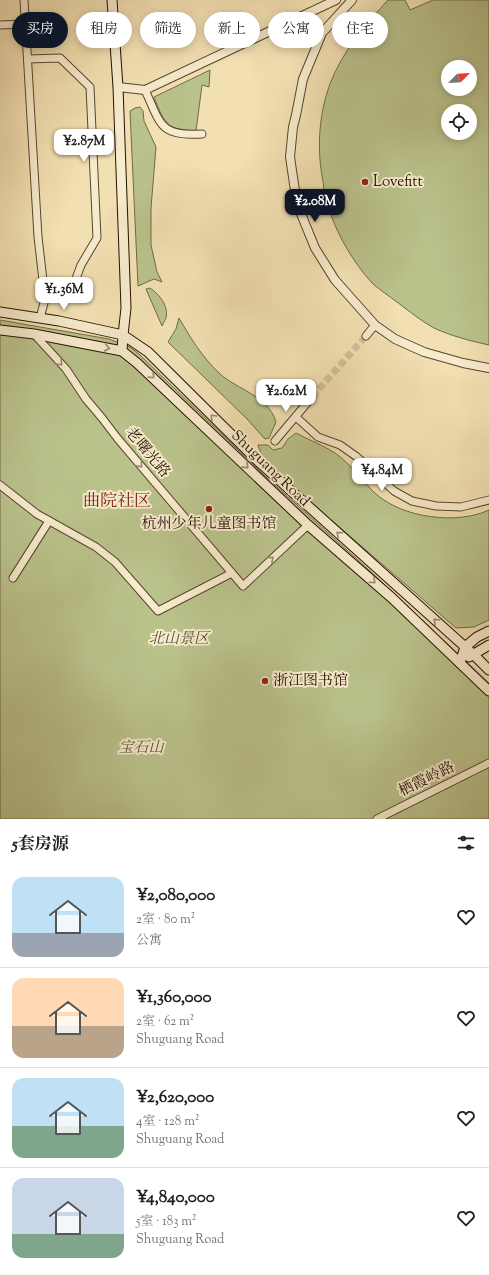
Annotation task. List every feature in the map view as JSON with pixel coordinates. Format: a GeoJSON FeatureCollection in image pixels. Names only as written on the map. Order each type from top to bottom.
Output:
{"type":"FeatureCollection","features":[{"type":"Feature","properties":{"kind":"main road"},"geometry":{"type":"LineString","coordinates":[[112,0],[118,87],[126,308],[122,351]]}},
{"type":"Feature","properties":{"kind":"main road","name":"Shuguang Road"},"geometry":{"type":"LineString","coordinates":[[0,312],[59,321],[123,335],[148,352],[259,462],[489,670]]}},
{"type":"Feature","properties":{"kind":"main road","name":"Shuguang Road"},"geometry":{"type":"LineString","coordinates":[[0,330],[34,334],[122,351],[138,363],[308,525],[392,598],[489,691]]}},
{"type":"Feature","properties":{"kind":"main road"},"geometry":{"type":"LineString","coordinates":[[460,663],[465,647],[477,637],[489,631]]}},
{"type":"Feature","properties":{"kind":"main road"},"geometry":{"type":"LineString","coordinates":[[460,663],[489,645]]}},
{"type":"Feature","properties":{"kind":"street"},"geometry":{"type":"LineString","coordinates":[[24,0],[25,12]]}},
{"type":"Feature","properties":{"kind":"street"},"geometry":{"type":"LineString","coordinates":[[118,87],[145,90],[336,0]]}},
{"type":"Feature","properties":{"kind":"street"},"geometry":{"type":"LineString","coordinates":[[352,0],[322,33],[303,79],[293,127],[290,157],[297,204],[315,248],[335,280],[375,325],[395,339],[424,352],[463,364],[489,368]]}},
{"type":"Feature","properties":{"kind":"street"},"geometry":{"type":"LineString","coordinates":[[0,25],[12,25]]}},
{"type":"Feature","properties":{"kind":"street"},"geometry":{"type":"LineString","coordinates":[[27,48],[38,237],[44,289],[44,303],[40,318]]}},
{"type":"Feature","properties":{"kind":"street"},"geometry":{"type":"LineString","coordinates":[[28,59],[60,58],[90,87],[96,238],[81,265],[70,294]]}},
{"type":"Feature","properties":{"kind":"street"},"geometry":{"type":"LineString","coordinates":[[145,90],[160,122],[166,129],[172,133],[180,135],[202,134]]}},
{"type":"Feature","properties":{"kind":"street"},"geometry":{"type":"LineString","coordinates":[[366,336],[375,325]]}},
{"type":"Feature","properties":{"kind":"street","name":"老曙光路"},"geometry":{"type":"LineString","coordinates":[[34,334],[66,369],[86,399],[118,439],[243,586],[308,525]]}},
{"type":"Feature","properties":{"kind":"street"},"geometry":{"type":"LineString","coordinates":[[275,441],[312,397]]}},
{"type":"Feature","properties":{"kind":"street"},"geometry":{"type":"LineString","coordinates":[[296,417],[318,437],[340,445],[357,457],[394,491],[412,501],[436,506],[461,506],[489,500]]}},
{"type":"Feature","properties":{"kind":"street"},"geometry":{"type":"LineString","coordinates":[[0,485],[37,514],[96,547],[115,562],[158,611],[232,573]]}},
{"type":"Feature","properties":{"kind":"street"},"geometry":{"type":"LineString","coordinates":[[13,578],[50,521]]}},
{"type":"Feature","properties":{"kind":"street","name":"栖霞岭路"},"geometry":{"type":"LineString","coordinates":[[377,819],[489,763]]}},
{"type":"Feature","properties":{"kind":"green space"},"geometry":{"type":"Polygon","coordinates":[[[388,0],[405,0],[410,10],[433,0],[489,0],[489,345],[454,336],[434,328],[373,284],[352,257],[330,214],[320,165],[319,142],[323,107],[335,72],[349,48],[388,48],[388,12],[378,12],[388,0]]]}},
{"type":"Feature","properties":{"kind":"green space"},"geometry":{"type":"Polygon","coordinates":[[[210,70],[209,87],[202,85],[196,131],[178,129],[169,125],[161,114],[154,97],[210,70]]]}},
{"type":"Feature","properties":{"kind":"green space"},"geometry":{"type":"Polygon","coordinates":[[[140,107],[143,111],[144,121],[156,147],[151,208],[151,245],[157,272],[162,282],[154,279],[138,286],[130,111],[140,107]]]}},
{"type":"Feature","properties":{"kind":"green space"},"geometry":{"type":"Polygon","coordinates":[[[150,288],[160,297],[165,305],[167,314],[162,326],[146,289],[150,288]]]}},
{"type":"Feature","properties":{"kind":"green space"},"geometry":{"type":"Polygon","coordinates":[[[179,318],[197,347],[213,367],[226,379],[259,399],[272,413],[276,422],[269,438],[265,439],[247,419],[168,342],[176,329],[179,318]]]}},
{"type":"Feature","properties":{"kind":"green space","name":"北山景区"},"geometry":{"type":"Polygon","coordinates":[[[0,320],[109,339],[130,347],[265,476],[368,569],[489,683],[489,819],[0,819],[0,320]]]}},
{"type":"Feature","properties":{"kind":"green space"},"geometry":{"type":"Polygon","coordinates":[[[296,433],[326,447],[335,453],[346,462],[376,494],[387,502],[401,509],[415,514],[446,518],[476,515],[489,510],[489,620],[474,627],[456,628],[264,462],[258,445],[268,445],[273,450],[282,448],[288,439],[296,433]]]}},
{"type":"Feature","properties":{"kind":"tunnel"},"geometry":{"type":"LineString","coordinates":[[312,397],[366,336]]}},
{"type":"Feature","properties":{"kind":"place","name":"Lovefitt"},"geometry":{"type":"Point","coordinates":[365,182]}},
{"type":"Feature","properties":{"kind":"place","name":"杭州少年儿童图书馆"},"geometry":{"type":"Point","coordinates":[209,509]}},
{"type":"Feature","properties":{"kind":"place","name":"浙江图书馆"},"geometry":{"type":"Point","coordinates":[265,681]}},
{"type":"Feature","properties":{"kind":"district","name":"曲院社区"},"geometry":{"type":"Point","coordinates":[117,502]}},
{"type":"Feature","properties":{"kind":"park label","name":"宝石山"},"geometry":{"type":"Point","coordinates":[141,748]}}]}
